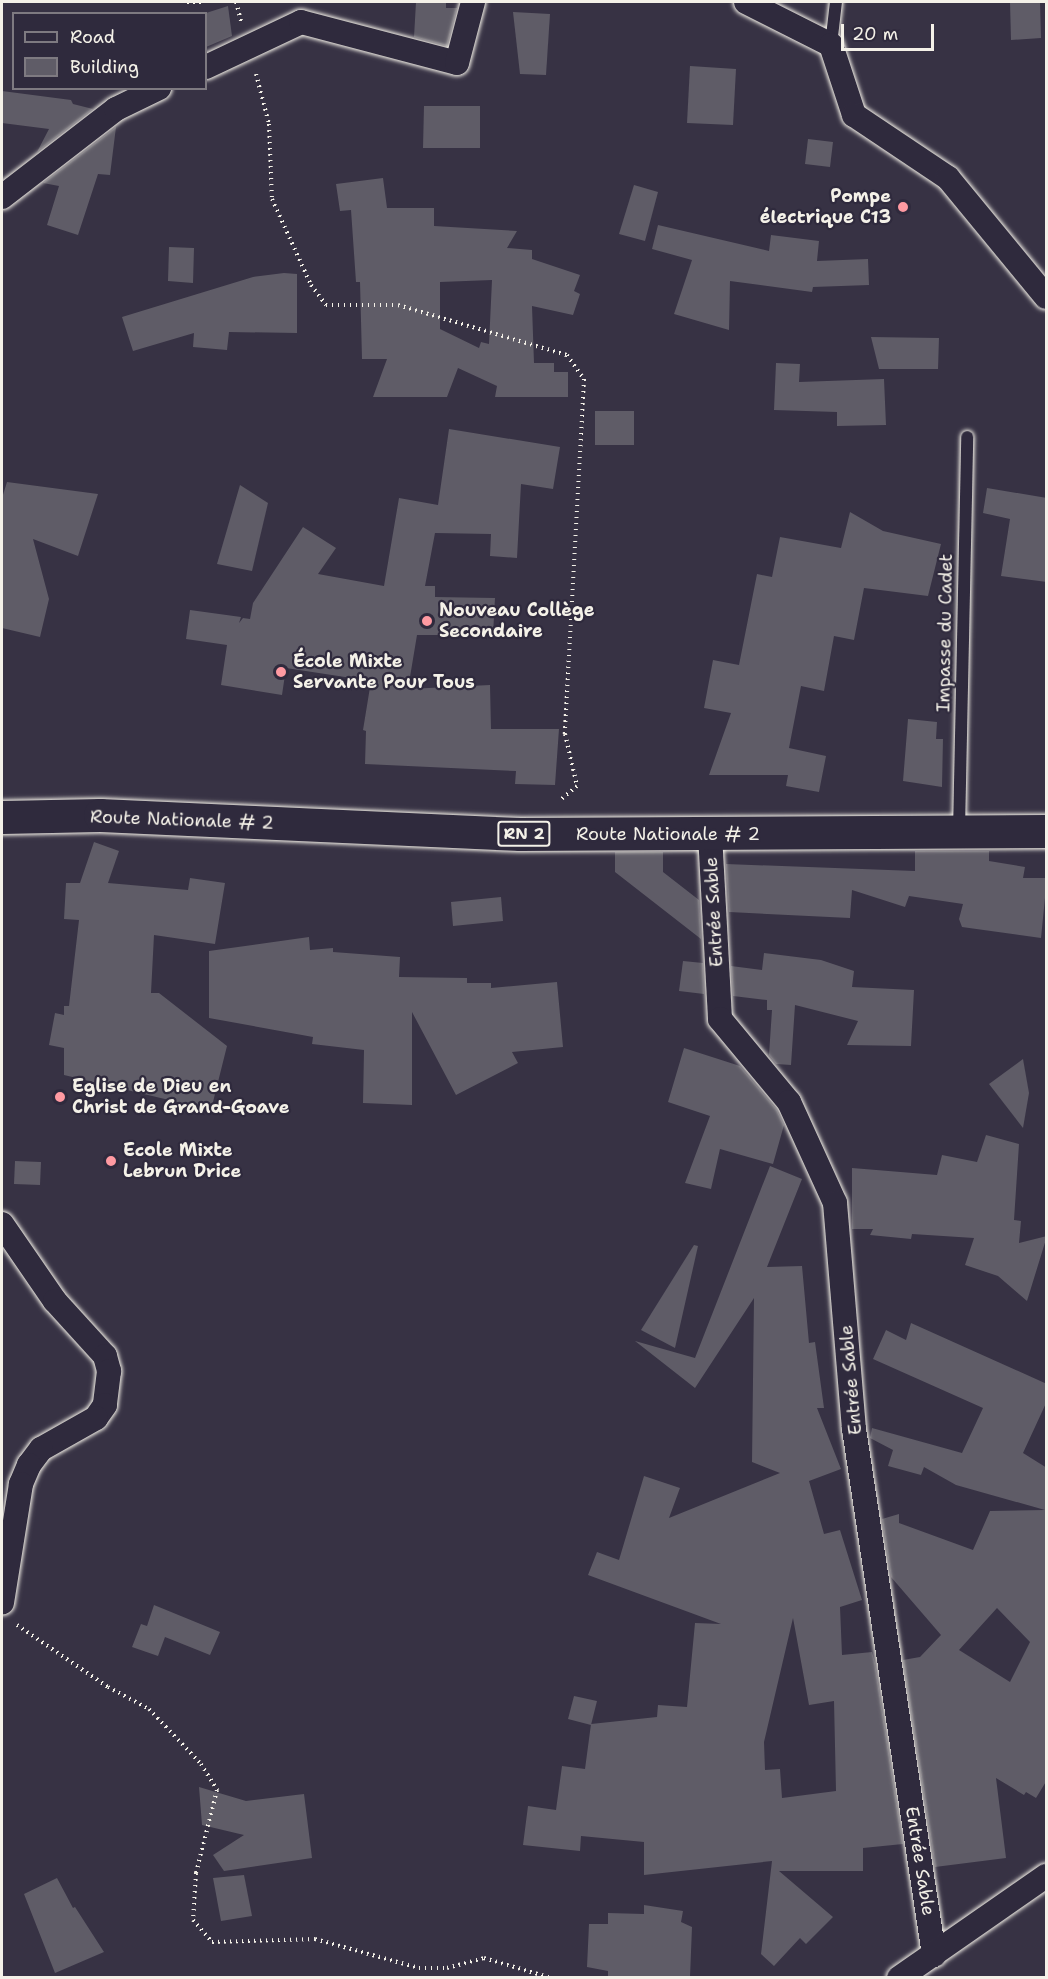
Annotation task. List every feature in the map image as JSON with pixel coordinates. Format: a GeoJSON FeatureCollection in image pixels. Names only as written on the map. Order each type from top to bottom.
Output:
{"type":"FeatureCollection","features":[{"type":"Feature","properties":{"kind":"main road","name":"Route Nationale # 2"},"geometry":{"type":"LineString","coordinates":[[2,818],[100,815],[520,834],[1047,831]]}},
{"type":"Feature","properties":{"kind":"street"},"geometry":{"type":"LineString","coordinates":[[207,67],[300,22],[457,63],[473,2]]}},
{"type":"Feature","properties":{"kind":"street"},"geometry":{"type":"LineString","coordinates":[[746,2],[831,45],[854,116],[948,178],[1047,297]]}},
{"type":"Feature","properties":{"kind":"street"},"geometry":{"type":"LineString","coordinates":[[2,197],[116,109],[155,90]]}},
{"type":"Feature","properties":{"kind":"street","name":"Entrée Sable"},"geometry":{"type":"LineString","coordinates":[[710,834],[720,1019],[789,1102],[835,1203],[854,1429],[934,1955]]}},
{"type":"Feature","properties":{"kind":"street"},"geometry":{"type":"LineString","coordinates":[[2,1224],[55,1301],[105,1356],[109,1388],[96,1418],[41,1449],[29,1465],[21,1484],[6,1612]]}},
{"type":"Feature","properties":{"kind":"street"},"geometry":{"type":"LineString","coordinates":[[899,1977],[1047,1876]]}},
{"type":"Feature","properties":{"kind":"lane"},"geometry":{"type":"LineString","coordinates":[[831,45],[836,2]]}},
{"type":"Feature","properties":{"kind":"lane","name":"Impasse du Cadet"},"geometry":{"type":"LineString","coordinates":[[959,831],[967,437]]}},
{"type":"Feature","properties":{"kind":"path"},"geometry":{"type":"LineString","coordinates":[[187,2],[205,2]]}},
{"type":"Feature","properties":{"kind":"path"},"geometry":{"type":"LineString","coordinates":[[236,2],[269,124],[272,200],[311,285],[326,305],[398,305],[567,355],[584,379],[565,734],[577,786],[520,834]]}},
{"type":"Feature","properties":{"kind":"path"},"geometry":{"type":"LineString","coordinates":[[6,1612],[108,1687],[149,1709],[201,1764],[217,1790],[196,1873],[193,1920],[212,1942],[315,1939],[419,1968],[447,1968],[484,1958],[550,1977]]}},
{"type":"Feature","properties":{"kind":"building"},"geometry":{"type":"Polygon","coordinates":[[[416,2],[446,2],[446,8],[457,8],[447,46],[414,37],[416,2]]]}},
{"type":"Feature","properties":{"kind":"building"},"geometry":{"type":"Polygon","coordinates":[[[1010,2],[1040,2],[1041,38],[1011,40],[1010,2]]]}},
{"type":"Feature","properties":{"kind":"building"},"geometry":{"type":"Polygon","coordinates":[[[228,6],[232,36],[207,47],[207,13],[228,6]]]}},
{"type":"Feature","properties":{"kind":"building"},"geometry":{"type":"Polygon","coordinates":[[[513,12],[550,14],[546,75],[520,74],[513,12]]]}},
{"type":"Feature","properties":{"kind":"building"},"geometry":{"type":"Polygon","coordinates":[[[690,66],[736,69],[733,125],[687,123],[690,66]]]}},
{"type":"Feature","properties":{"kind":"building"},"geometry":{"type":"Polygon","coordinates":[[[2,91],[71,100],[73,104],[93,109],[37,152],[49,129],[2,123],[2,91]]]}},
{"type":"Feature","properties":{"kind":"building"},"geometry":{"type":"Polygon","coordinates":[[[424,106],[480,106],[480,148],[423,148],[424,106]]]}},
{"type":"Feature","properties":{"kind":"building"},"geometry":{"type":"Polygon","coordinates":[[[116,127],[110,175],[98,174],[78,235],[47,225],[59,186],[43,183],[116,127]]]}},
{"type":"Feature","properties":{"kind":"building"},"geometry":{"type":"Polygon","coordinates":[[[808,139],[833,142],[830,167],[805,164],[808,139]]]}},
{"type":"Feature","properties":{"kind":"building"},"geometry":{"type":"Polygon","coordinates":[[[383,178],[387,208],[434,208],[434,226],[517,231],[507,248],[532,250],[532,259],[580,275],[574,291],[580,294],[573,315],[532,306],[534,363],[554,363],[554,372],[568,372],[568,397],[495,397],[497,386],[458,368],[447,397],[373,397],[387,359],[362,359],[360,282],[356,282],[351,210],[340,211],[336,184],[383,178]],[[492,280],[440,282],[440,329],[479,348],[481,342],[489,344],[492,280]]]}},
{"type":"Feature","properties":{"kind":"building"},"geometry":{"type":"Polygon","coordinates":[[[634,185],[658,192],[645,241],[619,234],[634,185]]]}},
{"type":"Feature","properties":{"kind":"building"},"geometry":{"type":"Polygon","coordinates":[[[658,225],[769,251],[771,235],[819,241],[817,261],[868,259],[869,285],[813,287],[812,292],[730,281],[729,330],[674,314],[692,260],[652,249],[658,225]]]}},
{"type":"Feature","properties":{"kind":"building"},"geometry":{"type":"Polygon","coordinates":[[[169,247],[194,248],[193,283],[168,281],[169,247]]]}},
{"type":"Feature","properties":{"kind":"building"},"geometry":{"type":"Polygon","coordinates":[[[284,273],[297,274],[297,333],[229,332],[227,350],[193,347],[194,333],[133,351],[122,317],[253,277],[284,273]]]}},
{"type":"Feature","properties":{"kind":"building"},"geometry":{"type":"Polygon","coordinates":[[[871,337],[939,338],[938,369],[879,369],[871,337]]]}},
{"type":"Feature","properties":{"kind":"building"},"geometry":{"type":"Polygon","coordinates":[[[776,363],[800,364],[799,382],[884,379],[886,425],[837,426],[837,412],[774,410],[776,363]]]}},
{"type":"Feature","properties":{"kind":"building"},"geometry":{"type":"Polygon","coordinates":[[[595,411],[634,411],[634,445],[595,445],[595,411]]]}},
{"type":"Feature","properties":{"kind":"building"},"geometry":{"type":"Polygon","coordinates":[[[449,429],[560,447],[553,489],[521,484],[517,558],[490,556],[491,534],[435,533],[425,586],[435,586],[435,597],[495,598],[493,635],[417,635],[408,689],[490,685],[491,729],[559,729],[555,785],[515,784],[516,771],[365,764],[366,731],[363,730],[371,681],[286,668],[282,695],[221,685],[227,645],[186,639],[190,610],[241,617],[239,623],[243,618],[250,619],[253,603],[303,527],[336,548],[318,574],[384,586],[399,498],[438,505],[449,429]]]}},
{"type":"Feature","properties":{"kind":"building"},"geometry":{"type":"Polygon","coordinates":[[[7,482],[98,494],[78,556],[33,539],[49,599],[40,637],[2,628],[2,498],[7,482]]]}},
{"type":"Feature","properties":{"kind":"building"},"geometry":{"type":"Polygon","coordinates":[[[240,485],[268,503],[252,571],[217,564],[240,485]]]}},
{"type":"Feature","properties":{"kind":"building"},"geometry":{"type":"Polygon","coordinates":[[[987,488],[1047,498],[1047,582],[1001,576],[1010,519],[983,513],[987,488]]]}},
{"type":"Feature","properties":{"kind":"building"},"geometry":{"type":"Polygon","coordinates":[[[850,512],[883,531],[941,544],[928,596],[864,588],[854,640],[834,636],[824,691],[801,686],[789,748],[826,756],[819,792],[786,786],[788,775],[709,775],[731,713],[704,708],[713,660],[739,665],[757,574],[772,577],[780,537],[841,548],[850,512]]]}},
{"type":"Feature","properties":{"kind":"building"},"geometry":{"type":"Polygon","coordinates":[[[908,719],[937,722],[936,739],[943,739],[942,787],[903,781],[908,719]]]}},
{"type":"Feature","properties":{"kind":"building"},"geometry":{"type":"Polygon","coordinates":[[[94,842],[119,851],[108,883],[188,890],[190,878],[225,883],[215,944],[154,935],[151,993],[159,993],[227,1046],[211,1110],[64,1075],[64,1048],[49,1045],[55,1013],[64,1015],[64,1006],[69,1006],[79,920],[64,919],[66,883],[80,883],[94,842]]]}},
{"type":"Feature","properties":{"kind":"building"},"geometry":{"type":"Polygon","coordinates":[[[915,851],[989,851],[989,861],[1025,867],[1023,878],[1047,878],[1041,938],[962,927],[959,919],[963,904],[909,896],[905,907],[852,890],[850,918],[729,912],[726,864],[915,871],[915,851]]]}},
{"type":"Feature","properties":{"kind":"building"},"geometry":{"type":"Polygon","coordinates":[[[615,852],[663,852],[663,872],[699,900],[701,939],[615,872],[615,852]]]}},
{"type":"Feature","properties":{"kind":"building"},"geometry":{"type":"Polygon","coordinates":[[[501,897],[503,921],[453,926],[451,902],[501,897]]]}},
{"type":"Feature","properties":{"kind":"building"},"geometry":{"type":"Polygon","coordinates":[[[309,937],[310,950],[333,948],[333,952],[400,957],[399,977],[467,978],[467,983],[491,983],[491,988],[557,982],[563,1047],[512,1052],[518,1063],[456,1095],[412,1012],[412,1105],[363,1103],[364,1050],[312,1044],[313,1037],[209,1018],[209,951],[309,937]]]}},
{"type":"Feature","properties":{"kind":"building"},"geometry":{"type":"Polygon","coordinates":[[[764,953],[821,960],[854,971],[852,987],[914,990],[911,1046],[847,1045],[858,1021],[795,1005],[791,1065],[776,1064],[769,1055],[772,1010],[767,1010],[767,1000],[733,996],[731,966],[762,970],[764,953]]]}},
{"type":"Feature","properties":{"kind":"building"},"geometry":{"type":"Polygon","coordinates":[[[683,961],[703,963],[704,994],[679,991],[683,961]]]}},
{"type":"Feature","properties":{"kind":"building"},"geometry":{"type":"Polygon","coordinates":[[[684,1048],[740,1066],[777,1110],[784,1125],[773,1164],[720,1149],[711,1189],[685,1183],[710,1116],[668,1102],[684,1048]]]}},
{"type":"Feature","properties":{"kind":"building"},"geometry":{"type":"Polygon","coordinates":[[[1023,1059],[1029,1093],[1023,1128],[989,1084],[1023,1059]]]}},
{"type":"Feature","properties":{"kind":"building"},"geometry":{"type":"Polygon","coordinates":[[[986,1135],[1019,1144],[1014,1220],[1021,1221],[1019,1243],[1047,1236],[1027,1301],[998,1276],[965,1265],[974,1238],[912,1234],[911,1239],[870,1235],[873,1229],[852,1229],[852,1168],[937,1175],[942,1155],[977,1162],[986,1135]]]}},
{"type":"Feature","properties":{"kind":"building"},"geometry":{"type":"Polygon","coordinates":[[[15,1161],[41,1162],[40,1185],[14,1184],[15,1161]]]}},
{"type":"Feature","properties":{"kind":"building"},"geometry":{"type":"Polygon","coordinates":[[[770,1166],[802,1179],[767,1267],[802,1266],[809,1343],[815,1342],[824,1408],[817,1408],[841,1469],[809,1481],[824,1534],[840,1530],[862,1600],[840,1607],[842,1655],[872,1652],[903,1844],[863,1848],[863,1871],[779,1871],[833,1917],[806,1944],[800,1938],[774,1966],[761,1954],[772,1861],[644,1875],[644,1842],[581,1836],[580,1851],[523,1845],[528,1806],[556,1810],[562,1766],[585,1769],[591,1724],[657,1717],[658,1705],[687,1707],[695,1623],[721,1624],[588,1575],[597,1552],[619,1560],[644,1476],[680,1488],[669,1518],[780,1473],[752,1462],[754,1298],[695,1388],[635,1341],[695,1358],[770,1166]],[[793,1618],[764,1742],[765,1770],[780,1769],[782,1798],[836,1791],[834,1701],[809,1705],[793,1618]]]}},
{"type":"Feature","properties":{"kind":"building"},"geometry":{"type":"Polygon","coordinates":[[[694,1245],[698,1246],[675,1348],[641,1330],[694,1245]]]}},
{"type":"Feature","properties":{"kind":"building"},"geometry":{"type":"Polygon","coordinates":[[[911,1323],[1047,1384],[1047,1401],[1023,1453],[1047,1468],[1047,1780],[1036,1798],[1026,1792],[1024,1795],[996,1778],[1006,1858],[935,1867],[903,1660],[920,1657],[941,1635],[891,1577],[882,1519],[899,1514],[899,1523],[973,1550],[990,1511],[1045,1510],[956,1485],[924,1467],[921,1475],[888,1466],[893,1450],[870,1438],[872,1428],[962,1453],[983,1408],[873,1359],[886,1330],[906,1340],[911,1323]],[[997,1608],[959,1650],[1010,1682],[1030,1642],[997,1608]]]}},
{"type":"Feature","properties":{"kind":"building"},"geometry":{"type":"Polygon","coordinates":[[[154,1605],[220,1632],[210,1655],[165,1637],[158,1656],[132,1647],[141,1624],[147,1626],[154,1605]]]}},
{"type":"Feature","properties":{"kind":"building"},"geometry":{"type":"Polygon","coordinates":[[[574,1696],[597,1701],[591,1725],[568,1719],[574,1696]]]}},
{"type":"Feature","properties":{"kind":"building"},"geometry":{"type":"Polygon","coordinates":[[[199,1787],[246,1801],[304,1794],[312,1858],[224,1871],[213,1855],[244,1835],[202,1825],[199,1787]]]}},
{"type":"Feature","properties":{"kind":"building"},"geometry":{"type":"Polygon","coordinates":[[[244,1875],[252,1916],[221,1921],[213,1878],[244,1875]]]}},
{"type":"Feature","properties":{"kind":"building"},"geometry":{"type":"Polygon","coordinates":[[[57,1878],[73,1908],[75,1907],[104,1952],[55,1973],[24,1894],[57,1878]]]}},
{"type":"Feature","properties":{"kind":"building"},"geometry":{"type":"Polygon","coordinates":[[[644,1905],[683,1911],[681,1922],[692,1927],[690,1977],[608,1977],[608,1971],[587,1967],[589,1924],[608,1924],[608,1913],[644,1914],[644,1905]]]}},
{"type":"Feature","properties":{"kind":"place","name":"Pompe électrique C13"},"geometry":{"type":"Point","coordinates":[903,207]}},
{"type":"Feature","properties":{"kind":"place","name":"Nouveau Collège Secondaire"},"geometry":{"type":"Point","coordinates":[427,621]}},
{"type":"Feature","properties":{"kind":"place","name":"École Mixte Servante Pour Tous"},"geometry":{"type":"Point","coordinates":[281,672]}},
{"type":"Feature","properties":{"kind":"place","name":"Eglise de Dieu en Christ de Grand-Goave"},"geometry":{"type":"Point","coordinates":[60,1097]}},
{"type":"Feature","properties":{"kind":"place","name":"Ecole Mixte Lebrun Drice"},"geometry":{"type":"Point","coordinates":[111,1161]}}]}
